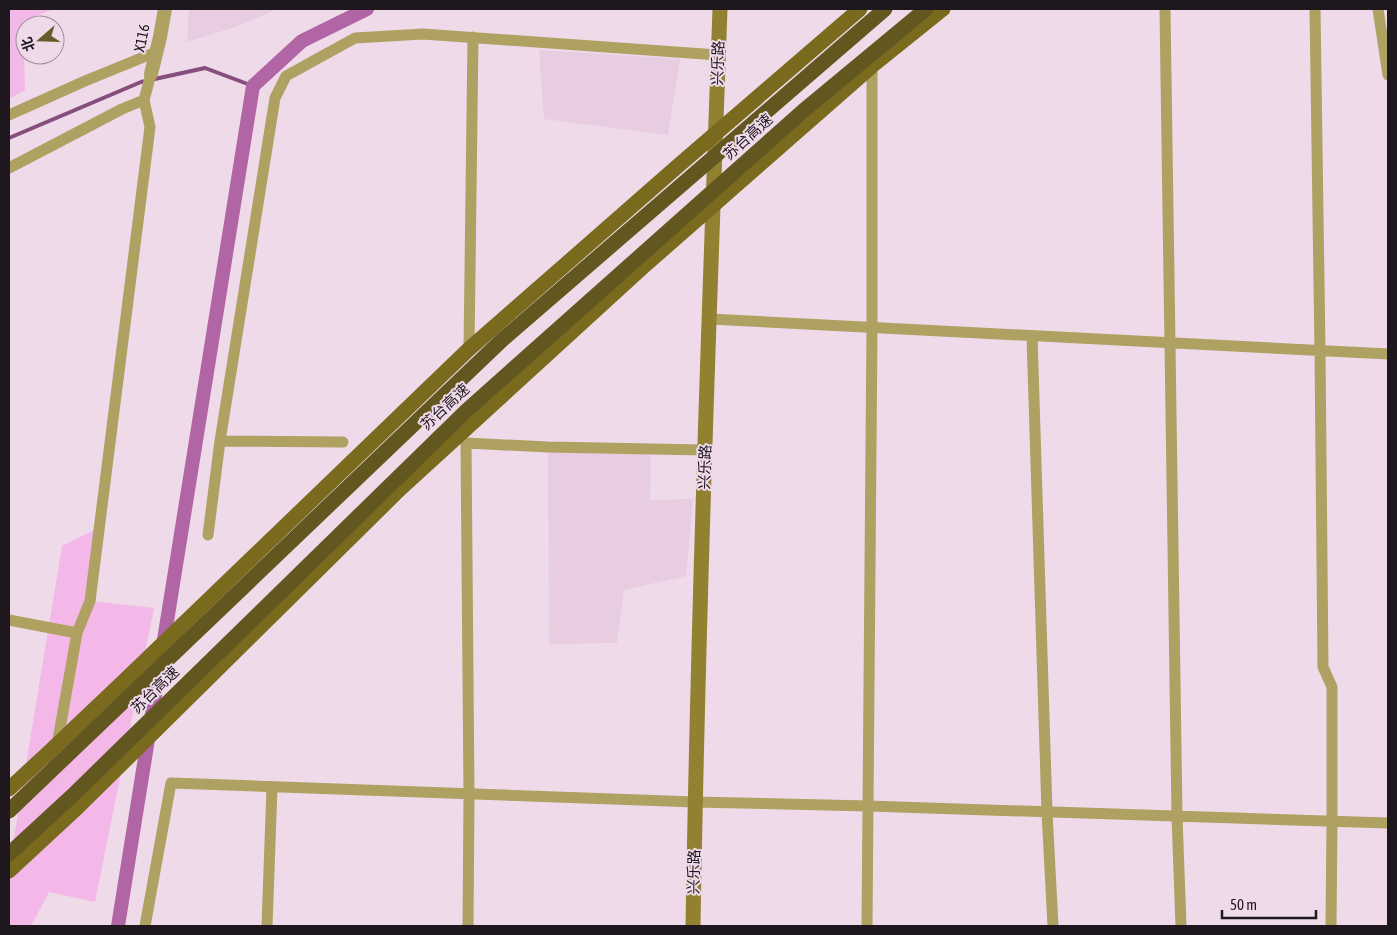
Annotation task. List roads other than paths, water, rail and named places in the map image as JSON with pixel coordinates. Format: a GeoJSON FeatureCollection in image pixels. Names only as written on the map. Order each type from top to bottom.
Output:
{"type":"FeatureCollection","features":[{"type":"Feature","properties":{"kind":"highway","name":"苏台高速"},"geometry":{"type":"LineString","coordinates":[[9,811],[502,340],[885,9]]}},
{"type":"Feature","properties":{"kind":"highway","name":"苏台高速"},"geometry":{"type":"LineString","coordinates":[[9,854],[466,411],[803,111],[926,9]]}},
{"type":"Feature","properties":{"kind":"main road","name":"兴乐路"},"geometry":{"type":"LineString","coordinates":[[693,926],[705,450],[720,9]]}},
{"type":"Feature","properties":{"kind":"main road"},"geometry":{"type":"LineString","coordinates":[[9,789],[469,349],[715,133],[860,9]]}},
{"type":"Feature","properties":{"kind":"main road"},"geometry":{"type":"LineString","coordinates":[[9,871],[78,807],[399,490],[643,267],[872,66],[943,9]]}},
{"type":"Feature","properties":{"kind":"street","name":"X116"},"geometry":{"type":"LineString","coordinates":[[149,80],[164,9]]}},
{"type":"Feature","properties":{"kind":"street"},"geometry":{"type":"LineString","coordinates":[[1165,9],[1177,816],[1181,926]]}},
{"type":"Feature","properties":{"kind":"street"},"geometry":{"type":"LineString","coordinates":[[1315,9],[1323,667],[1332,687],[1331,926]]}},
{"type":"Feature","properties":{"kind":"street"},"geometry":{"type":"LineString","coordinates":[[1378,9],[1388,75]]}},
{"type":"Feature","properties":{"kind":"street"},"geometry":{"type":"LineString","coordinates":[[208,535],[220,441],[275,98],[286,76],[354,38],[423,34],[718,55]]}},
{"type":"Feature","properties":{"kind":"street"},"geometry":{"type":"LineString","coordinates":[[469,349],[474,37]]}},
{"type":"Feature","properties":{"kind":"street"},"geometry":{"type":"LineString","coordinates":[[9,115],[156,52]]}},
{"type":"Feature","properties":{"kind":"street"},"geometry":{"type":"LineString","coordinates":[[867,926],[872,328],[872,66]]}},
{"type":"Feature","properties":{"kind":"street"},"geometry":{"type":"LineString","coordinates":[[57,745],[78,633],[90,601],[150,127],[144,100],[149,80]]}},
{"type":"Feature","properties":{"kind":"street"},"geometry":{"type":"LineString","coordinates":[[9,168],[122,109],[144,100]]}},
{"type":"Feature","properties":{"kind":"street"},"geometry":{"type":"LineString","coordinates":[[709,319],[1388,354]]}},
{"type":"Feature","properties":{"kind":"street"},"geometry":{"type":"LineString","coordinates":[[1032,336],[1047,812],[1053,926]]}},
{"type":"Feature","properties":{"kind":"street"},"geometry":{"type":"LineString","coordinates":[[220,441],[343,442]]}},
{"type":"Feature","properties":{"kind":"street"},"geometry":{"type":"LineString","coordinates":[[468,926],[469,795],[466,443],[548,447],[705,450]]}},
{"type":"Feature","properties":{"kind":"street"},"geometry":{"type":"LineString","coordinates":[[9,620],[78,633]]}},
{"type":"Feature","properties":{"kind":"street"},"geometry":{"type":"LineString","coordinates":[[145,926],[171,783],[469,795],[1388,823]]}},
{"type":"Feature","properties":{"kind":"street"},"geometry":{"type":"LineString","coordinates":[[267,926],[272,787]]}},
{"type":"Feature","properties":{"kind":"waterway"},"geometry":{"type":"LineString","coordinates":[[118,926],[253,86],[302,41],[367,9]]}},
{"type":"Feature","properties":{"kind":"waterway"},"geometry":{"type":"LineString","coordinates":[[9,138],[141,82],[205,68],[253,86]]}}]}
